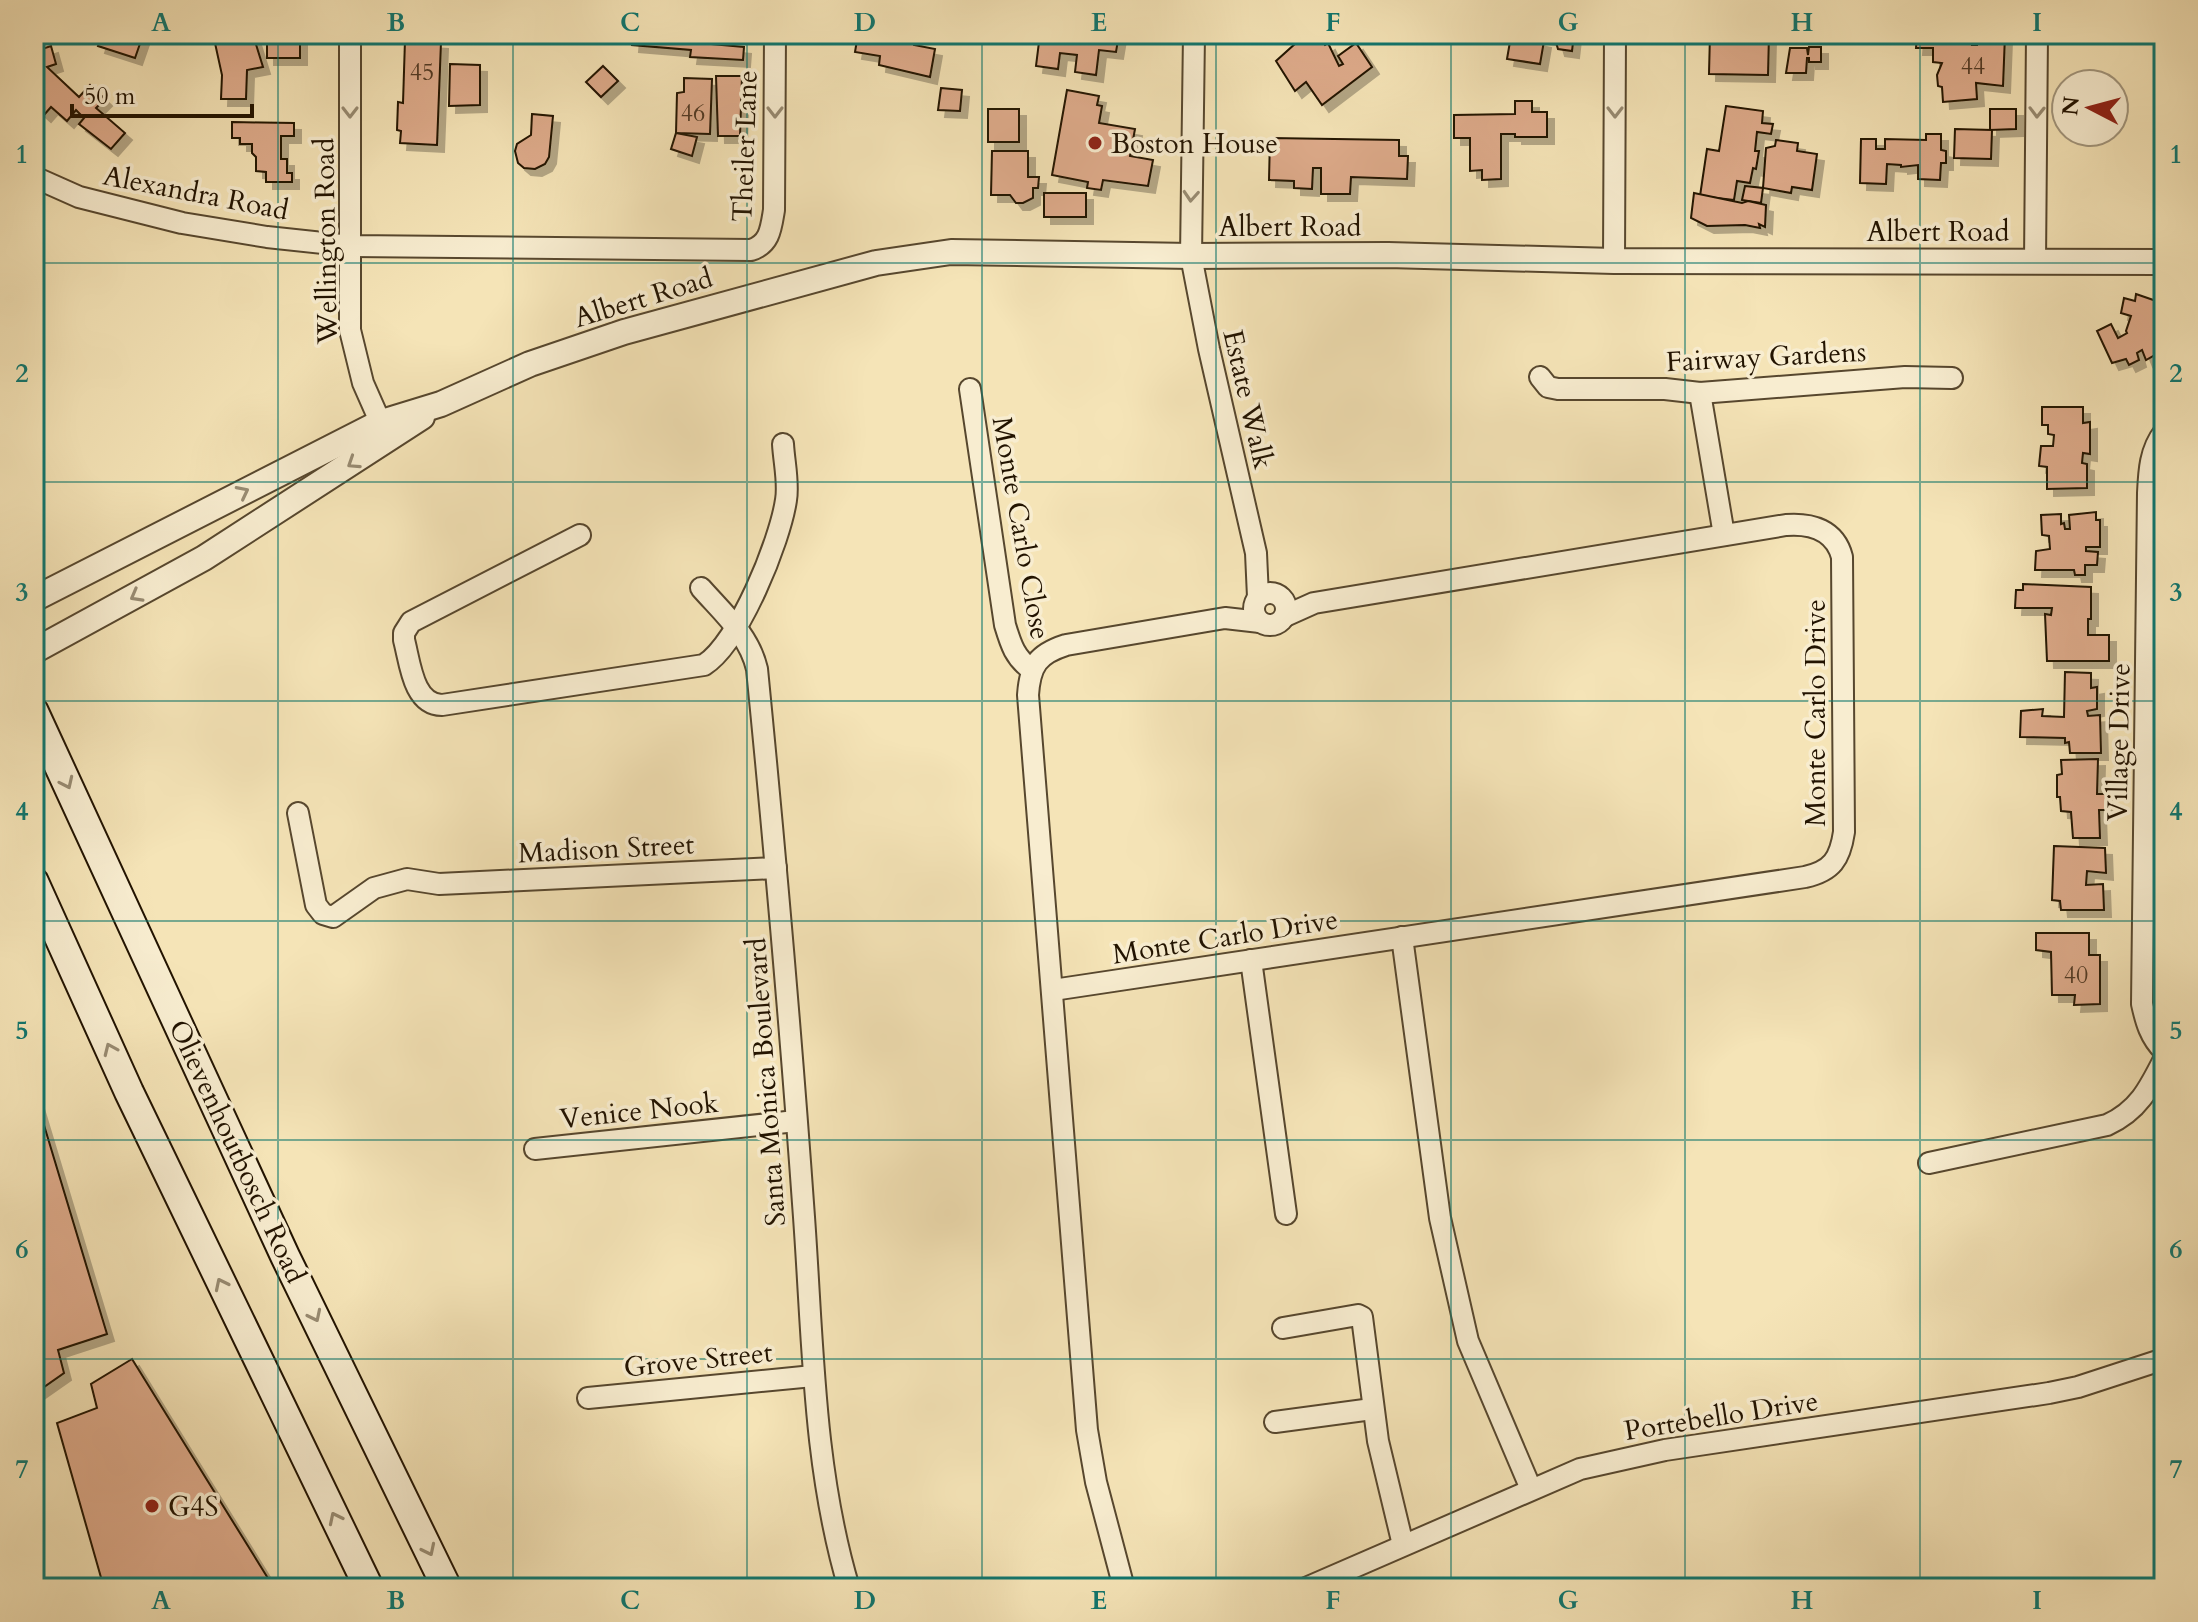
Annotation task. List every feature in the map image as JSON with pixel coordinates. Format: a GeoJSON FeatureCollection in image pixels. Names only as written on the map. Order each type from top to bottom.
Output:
{"type":"FeatureCollection","features":[{"type":"Feature","properties":{"kind":"main road","name":"Olievenhoutbosch Road"},"geometry":{"type":"LineString","coordinates":[[34,712],[285,1256],[447,1588]]}},
{"type":"Feature","properties":{"kind":"main road"},"geometry":{"type":"LineString","coordinates":[[34,882],[212,1267],[369,1588]]}},
{"type":"Feature","properties":{"kind":"main road"},"geometry":{"type":"LineString","coordinates":[[34,908],[93,1011]]}},
{"type":"Feature","properties":{"kind":"street","name":"Wellington Road"},"geometry":{"type":"LineString","coordinates":[[350,34],[352,345],[363,383],[384,432]]}},
{"type":"Feature","properties":{"kind":"street","name":"Theiler Lane"},"geometry":{"type":"LineString","coordinates":[[751,250],[760,247],[768,237],[774,210],[775,34]]}},
{"type":"Feature","properties":{"kind":"street","name":"Estate Walk"},"geometry":{"type":"LineString","coordinates":[[1194,34],[1191,256],[1256,553],[1267,570],[1269,605]]}},
{"type":"Feature","properties":{"kind":"street"},"geometry":{"type":"LineString","coordinates":[[1614,261],[1615,34]]}},
{"type":"Feature","properties":{"kind":"street"},"geometry":{"type":"LineString","coordinates":[[2035,262],[2037,34]]}},
{"type":"Feature","properties":{"kind":"street","name":"Alexandra Road"},"geometry":{"type":"LineString","coordinates":[[34,177],[79,197],[182,223],[267,237],[351,246]]}},
{"type":"Feature","properties":{"kind":"street","name":"Albert Road"},"geometry":{"type":"LineString","coordinates":[[351,246],[751,250]]}},
{"type":"Feature","properties":{"kind":"street","name":"Albert Road"},"geometry":{"type":"LineString","coordinates":[[34,599],[530,364],[624,332],[876,263],[951,252],[1388,255],[1614,261],[2164,262]]}},
{"type":"Feature","properties":{"kind":"street","name":"Fairway Gardens"},"geometry":{"type":"LineString","coordinates":[[1540,377],[1548,387],[1558,389],[1665,389],[1700,393],[1905,377],[1952,378]]}},
{"type":"Feature","properties":{"kind":"street","name":"Monte Carlo Close"},"geometry":{"type":"LineString","coordinates":[[970,389],[1005,625],[1011,648],[1019,661],[1032,670]]}},
{"type":"Feature","properties":{"kind":"street"},"geometry":{"type":"LineString","coordinates":[[1700,393],[1724,535]]}},
{"type":"Feature","properties":{"kind":"street","name":"Albert Road"},"geometry":{"type":"LineString","coordinates":[[34,651],[204,558],[384,432]]}},
{"type":"Feature","properties":{"kind":"street","name":"Village Drive"},"geometry":{"type":"LineString","coordinates":[[2164,432],[2156,442],[2151,457],[2148,493],[2142,1004],[2151,1034],[2164,1051]]}},
{"type":"Feature","properties":{"kind":"street"},"geometry":{"type":"LineString","coordinates":[[580,535],[411,622],[404,633],[404,640],[418,692],[426,700],[433,705],[442,705],[704,665],[713,659],[736,626],[777,540],[787,497],[783,444]]}},
{"type":"Feature","properties":{"kind":"street","name":"Monte Carlo Drive"},"geometry":{"type":"LineString","coordinates":[[1053,990],[1805,877],[1820,874],[1833,866],[1842,848],[1842,557],[1840,548],[1825,530],[1800,524],[1314,603],[1269,605]]}},
{"type":"Feature","properties":{"kind":"street","name":"Santa Monica Boulevard"},"geometry":{"type":"LineString","coordinates":[[701,588],[736,626],[753,652],[757,669],[776,868],[813,1376],[830,1509],[849,1588]]}},
{"type":"Feature","properties":{"kind":"street"},"geometry":{"type":"LineString","coordinates":[[1124,1588],[1096,1482],[1087,1430],[1028,695],[1032,670],[1048,651],[1066,645],[1225,618],[1269,605]]}},
{"type":"Feature","properties":{"kind":"street","name":"Madison Street"},"geometry":{"type":"LineString","coordinates":[[298,813],[316,905],[323,914],[333,917],[374,888],[407,879],[439,884],[776,868]]}},
{"type":"Feature","properties":{"kind":"street"},"geometry":{"type":"LineString","coordinates":[[1402,937],[1440,1218],[1464,1326],[1480,1375],[1531,1489]]}},
{"type":"Feature","properties":{"kind":"street"},"geometry":{"type":"LineString","coordinates":[[1251,960],[1286,1214]]}},
{"type":"Feature","properties":{"kind":"street"},"geometry":{"type":"LineString","coordinates":[[1929,1163],[2087,1130],[2124,1118],[2144,1096],[2164,1059]]}},
{"type":"Feature","properties":{"kind":"street","name":"Venice Nook"},"geometry":{"type":"LineString","coordinates":[[535,1149],[796,1121]]}},
{"type":"Feature","properties":{"kind":"street"},"geometry":{"type":"LineString","coordinates":[[1283,1328],[1358,1315],[1362,1317],[1372,1409],[1403,1545]]}},
{"type":"Feature","properties":{"kind":"street","name":"Portebello Drive"},"geometry":{"type":"LineString","coordinates":[[1306,1588],[1580,1469],[1623,1458],[2049,1393],[2078,1387],[2164,1359]]}},
{"type":"Feature","properties":{"kind":"street","name":"Grove Street"},"geometry":{"type":"LineString","coordinates":[[588,1398],[813,1376]]}},
{"type":"Feature","properties":{"kind":"street"},"geometry":{"type":"LineString","coordinates":[[1275,1422],[1372,1409]]}},
{"type":"Feature","properties":{"kind":"building"},"geometry":{"type":"Polygon","coordinates":[[[102,34],[143,35],[135,58],[98,46],[102,34]]]}},
{"type":"Feature","properties":{"kind":"building"},"geometry":{"type":"Polygon","coordinates":[[[213,34],[249,34],[250,38],[254,38],[263,67],[247,70],[246,99],[221,99],[222,75],[213,34]]]}},
{"type":"Feature","properties":{"kind":"building"},"geometry":{"type":"Polygon","coordinates":[[[267,34],[300,34],[300,58],[267,58],[267,34]]]}},
{"type":"Feature","properties":{"kind":"building"},"geometry":{"type":"Polygon","coordinates":[[[633,34],[713,34],[712,44],[744,47],[743,60],[690,57],[691,50],[632,45],[633,34]]]}},
{"type":"Feature","properties":{"kind":"building"},"geometry":{"type":"Polygon","coordinates":[[[858,34],[915,34],[914,45],[935,49],[930,77],[879,65],[880,56],[855,52],[858,34]]]}},
{"type":"Feature","properties":{"kind":"building"},"geometry":{"type":"Polygon","coordinates":[[[1040,34],[1119,34],[1116,52],[1099,50],[1096,75],[1075,72],[1077,55],[1060,53],[1058,69],[1036,66],[1040,34]]]}},
{"type":"Feature","properties":{"kind":"building"},"geometry":{"type":"Polygon","coordinates":[[[1291,34],[1317,34],[1325,45],[1328,43],[1339,66],[1343,64],[1338,56],[1356,43],[1372,67],[1322,105],[1306,82],[1295,91],[1276,61],[1297,42],[1291,34]]]}},
{"type":"Feature","properties":{"kind":"building"},"geometry":{"type":"Polygon","coordinates":[[[1504,34],[1574,34],[1572,51],[1558,49],[1555,39],[1535,36],[1535,39],[1544,41],[1540,64],[1507,59],[1511,36],[1504,34]]]}},
{"type":"Feature","properties":{"kind":"building"},"geometry":{"type":"Polygon","coordinates":[[[1710,34],[1769,34],[1768,75],[1709,74],[1710,34]]]}},
{"type":"Feature","properties":{"kind":"building"},"geometry":{"type":"Polygon","coordinates":[[[1917,34],[1973,34],[1972,45],[1977,45],[1977,34],[2005,35],[2003,86],[1976,83],[1977,99],[1943,102],[1937,75],[1942,63],[1933,62],[1933,48],[1916,48],[1917,34]]]}},
{"type":"Feature","properties":{"kind":"building"},"geometry":{"type":"Polygon","coordinates":[[[405,40],[441,42],[437,145],[400,143],[398,102],[403,103],[405,40]]]}},
{"type":"Feature","properties":{"kind":"building"},"geometry":{"type":"Polygon","coordinates":[[[34,42],[39,50],[51,46],[56,64],[47,67],[79,97],[90,85],[105,99],[96,108],[125,133],[111,149],[79,124],[84,118],[76,110],[67,121],[51,107],[44,115],[34,106],[34,42]]]}},
{"type":"Feature","properties":{"kind":"building"},"geometry":{"type":"Polygon","coordinates":[[[1809,47],[1821,47],[1821,62],[1809,62],[1807,58],[1806,73],[1786,73],[1790,48],[1807,48],[1808,55],[1809,47]]]}},
{"type":"Feature","properties":{"kind":"building"},"geometry":{"type":"Polygon","coordinates":[[[450,64],[480,65],[480,105],[449,106],[450,64]]]}},
{"type":"Feature","properties":{"kind":"building"},"geometry":{"type":"Polygon","coordinates":[[[603,66],[618,81],[601,97],[586,82],[603,66]]]}},
{"type":"Feature","properties":{"kind":"building"},"geometry":{"type":"Polygon","coordinates":[[[716,76],[742,76],[740,136],[718,136],[716,76]]]}},
{"type":"Feature","properties":{"kind":"building"},"geometry":{"type":"Polygon","coordinates":[[[684,78],[712,79],[710,134],[676,133],[677,93],[684,92],[684,78]]]}},
{"type":"Feature","properties":{"kind":"building"},"geometry":{"type":"Polygon","coordinates":[[[941,88],[962,90],[960,111],[938,110],[941,88]]]}},
{"type":"Feature","properties":{"kind":"building","name":"Boston House"},"geometry":{"type":"Polygon","coordinates":[[[1067,90],[1099,96],[1097,105],[1102,106],[1099,123],[1135,129],[1130,156],[1153,160],[1148,186],[1103,180],[1101,190],[1087,188],[1088,182],[1052,175],[1067,90]]]}},
{"type":"Feature","properties":{"kind":"building"},"geometry":{"type":"Polygon","coordinates":[[[1515,101],[1532,101],[1532,112],[1547,112],[1547,137],[1501,134],[1501,179],[1482,180],[1482,170],[1470,171],[1470,138],[1454,138],[1454,115],[1515,114],[1515,101]]]}},
{"type":"Feature","properties":{"kind":"building"},"geometry":{"type":"Polygon","coordinates":[[[1726,106],[1763,111],[1762,123],[1773,124],[1771,134],[1757,132],[1755,151],[1759,151],[1756,169],[1753,168],[1750,183],[1737,181],[1734,200],[1700,196],[1707,149],[1719,151],[1726,106]]]}},
{"type":"Feature","properties":{"kind":"building"},"geometry":{"type":"Polygon","coordinates":[[[988,109],[1019,109],[1019,142],[988,142],[988,109]]]}},
{"type":"Feature","properties":{"kind":"building"},"geometry":{"type":"Polygon","coordinates":[[[1990,109],[2016,109],[2016,129],[1990,130],[1990,109]]]}},
{"type":"Feature","properties":{"kind":"building"},"geometry":{"type":"Polygon","coordinates":[[[532,114],[553,116],[549,157],[545,164],[535,169],[524,168],[518,163],[515,151],[517,144],[531,135],[532,114]]]}},
{"type":"Feature","properties":{"kind":"building"},"geometry":{"type":"Polygon","coordinates":[[[232,122],[294,123],[294,136],[281,136],[281,159],[287,159],[287,173],[292,173],[292,182],[266,182],[266,172],[256,171],[252,144],[240,144],[240,138],[232,138],[232,122]]]}},
{"type":"Feature","properties":{"kind":"building"},"geometry":{"type":"Polygon","coordinates":[[[1955,129],[1992,130],[1991,159],[1954,158],[1955,129]]]}},
{"type":"Feature","properties":{"kind":"building"},"geometry":{"type":"Polygon","coordinates":[[[676,133],[697,137],[692,156],[671,149],[676,133]]]}},
{"type":"Feature","properties":{"kind":"building"},"geometry":{"type":"Polygon","coordinates":[[[1926,134],[1941,134],[1941,150],[1946,151],[1946,163],[1941,163],[1940,180],[1918,179],[1918,165],[1901,167],[1887,164],[1886,184],[1860,183],[1861,139],[1876,139],[1876,149],[1885,149],[1885,139],[1926,140],[1926,134]]]}},
{"type":"Feature","properties":{"kind":"building"},"geometry":{"type":"Polygon","coordinates":[[[1270,138],[1399,140],[1399,156],[1408,156],[1407,179],[1351,177],[1350,194],[1321,194],[1321,168],[1313,168],[1312,189],[1294,188],[1294,181],[1269,180],[1270,138]]]}},
{"type":"Feature","properties":{"kind":"building"},"geometry":{"type":"Polygon","coordinates":[[[1776,140],[1798,143],[1797,151],[1817,154],[1812,190],[1792,187],[1791,193],[1763,188],[1766,148],[1775,146],[1776,140]]]}},
{"type":"Feature","properties":{"kind":"building"},"geometry":{"type":"Polygon","coordinates":[[[992,151],[1028,151],[1028,177],[1039,177],[1038,188],[1033,188],[1033,198],[1016,203],[1010,195],[991,195],[992,151]]]}},
{"type":"Feature","properties":{"kind":"building"},"geometry":{"type":"Polygon","coordinates":[[[1745,186],[1763,188],[1761,203],[1742,200],[1745,186]]]}},
{"type":"Feature","properties":{"kind":"building"},"geometry":{"type":"Polygon","coordinates":[[[1044,193],[1086,193],[1086,217],[1044,217],[1044,193]]]}},
{"type":"Feature","properties":{"kind":"building"},"geometry":{"type":"Polygon","coordinates":[[[1694,193],[1766,205],[1765,227],[1759,224],[1760,228],[1745,225],[1707,226],[1691,218],[1694,193]]]}},
{"type":"Feature","properties":{"kind":"building"},"geometry":{"type":"Polygon","coordinates":[[[2136,294],[2162,303],[2157,329],[2163,340],[2157,343],[2160,352],[2146,360],[2142,350],[2137,353],[2139,360],[2129,365],[2126,359],[2112,363],[2097,331],[2111,324],[2118,338],[2127,333],[2131,316],[2121,313],[2124,298],[2135,301],[2136,294]]]}},
{"type":"Feature","properties":{"kind":"building"},"geometry":{"type":"Polygon","coordinates":[[[2042,407],[2083,407],[2083,423],[2090,422],[2090,454],[2083,453],[2082,463],[2087,464],[2087,488],[2047,489],[2047,467],[2039,466],[2041,446],[2053,446],[2054,435],[2048,434],[2048,425],[2042,425],[2042,407]]]}},
{"type":"Feature","properties":{"kind":"building"},"geometry":{"type":"Polygon","coordinates":[[[2096,512],[2096,520],[2100,520],[2100,547],[2086,547],[2086,551],[2098,552],[2097,565],[2085,565],[2085,575],[2075,575],[2074,570],[2035,570],[2036,551],[2050,549],[2049,536],[2042,535],[2041,515],[2061,514],[2061,524],[2064,523],[2065,529],[2070,529],[2069,515],[2096,512]]]}},
{"type":"Feature","properties":{"kind":"building"},"geometry":{"type":"Polygon","coordinates":[[[2023,584],[2091,587],[2088,635],[2109,635],[2109,661],[2047,661],[2045,614],[2051,615],[2052,608],[2015,608],[2016,590],[2023,590],[2023,584]]]}},
{"type":"Feature","properties":{"kind":"building"},"geometry":{"type":"Polygon","coordinates":[[[2065,672],[2091,673],[2091,688],[2097,687],[2097,709],[2087,711],[2088,716],[2100,715],[2101,753],[2070,753],[2069,742],[2065,743],[2065,738],[2020,737],[2021,711],[2043,709],[2042,716],[2064,717],[2065,672]]]}},
{"type":"Feature","properties":{"kind":"building"},"geometry":{"type":"Polygon","coordinates":[[[2098,759],[2097,794],[2108,794],[2109,810],[2099,810],[2100,838],[2073,838],[2071,812],[2061,811],[2060,797],[2057,797],[2057,775],[2062,774],[2061,760],[2098,759]]]}},
{"type":"Feature","properties":{"kind":"building"},"geometry":{"type":"Polygon","coordinates":[[[2054,846],[2105,848],[2106,873],[2087,871],[2086,885],[2103,884],[2104,910],[2061,910],[2060,901],[2052,900],[2054,846]]]}},
{"type":"Feature","properties":{"kind":"building"},"geometry":{"type":"Polygon","coordinates":[[[2036,933],[2089,933],[2089,955],[2100,955],[2100,1004],[2074,1005],[2075,995],[2052,995],[2051,952],[2036,950],[2036,933]]]}},
{"type":"Feature","properties":{"kind":"building"},"geometry":{"type":"Polygon","coordinates":[[[34,1092],[107,1334],[58,1350],[64,1373],[34,1394],[34,1092]]]}},
{"type":"Feature","properties":{"kind":"building","name":"G4S"},"geometry":{"type":"Polygon","coordinates":[[[132,1359],[274,1588],[104,1588],[57,1423],[97,1408],[91,1384],[132,1359]]]}},
{"type":"Feature","properties":{"kind":"place","name":"Boston House"},"geometry":{"type":"Point","coordinates":[1095,143]}},
{"type":"Feature","properties":{"kind":"place","name":"G4S"},"geometry":{"type":"Point","coordinates":[152,1506]}}]}
